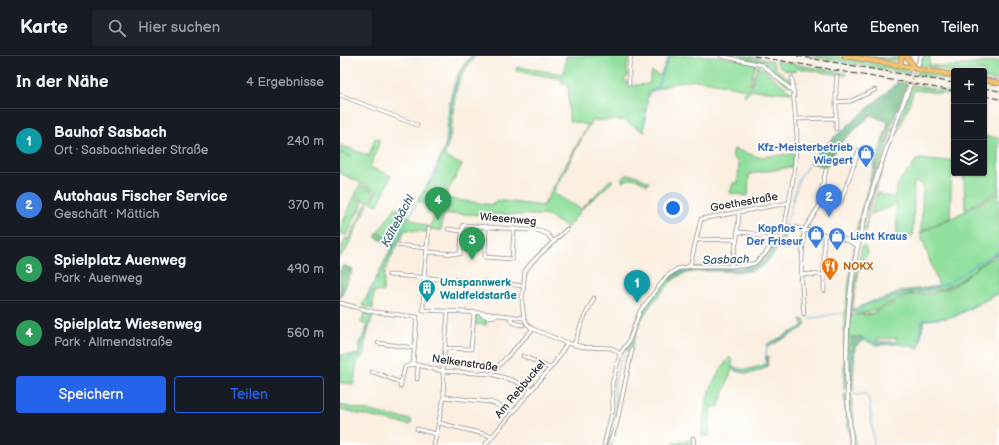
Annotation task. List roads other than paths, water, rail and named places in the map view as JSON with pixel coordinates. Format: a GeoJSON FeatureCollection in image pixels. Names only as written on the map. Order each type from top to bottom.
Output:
{"type":"FeatureCollection","features":[{"type":"Feature","properties":{"kind":"main road"},"geometry":{"type":"LineString","coordinates":[[845,56],[951,74]]}},
{"type":"Feature","properties":{"kind":"main road"},"geometry":{"type":"LineString","coordinates":[[902,66],[905,56]]}},
{"type":"Feature","properties":{"kind":"main road"},"geometry":{"type":"LineString","coordinates":[[905,56],[915,68]]}},
{"type":"Feature","properties":{"kind":"main road"},"geometry":{"type":"LineString","coordinates":[[987,81],[999,83]]}},
{"type":"Feature","properties":{"kind":"street"},"geometry":{"type":"LineString","coordinates":[[630,84],[629,67],[631,56]]}},
{"type":"Feature","properties":{"kind":"street"},"geometry":{"type":"LineString","coordinates":[[721,56],[762,64],[794,92]]}},
{"type":"Feature","properties":{"kind":"street"},"geometry":{"type":"LineString","coordinates":[[918,64],[921,56]]}},
{"type":"Feature","properties":{"kind":"street"},"geometry":{"type":"LineString","coordinates":[[836,129],[837,76]]}},
{"type":"Feature","properties":{"kind":"street"},"geometry":{"type":"LineString","coordinates":[[604,445],[613,409],[612,384],[620,354],[629,342],[640,311],[667,276],[677,270],[690,266],[744,266],[755,263],[787,226],[796,143],[796,119],[792,78]]}},
{"type":"Feature","properties":{"kind":"street"},"geometry":{"type":"LineString","coordinates":[[852,445],[847,391],[848,331],[858,246],[873,191],[910,85]]}},
{"type":"Feature","properties":{"kind":"street"},"geometry":{"type":"LineString","coordinates":[[836,102],[851,101],[875,90]]}},
{"type":"Feature","properties":{"kind":"street"},"geometry":{"type":"LineString","coordinates":[[340,95],[417,125]]}},
{"type":"Feature","properties":{"kind":"street"},"geometry":{"type":"LineString","coordinates":[[796,119],[836,118]]}},
{"type":"Feature","properties":{"kind":"street"},"geometry":{"type":"LineString","coordinates":[[820,205],[833,207],[841,201],[859,150]]}},
{"type":"Feature","properties":{"kind":"street"},"geometry":{"type":"LineString","coordinates":[[804,314],[801,274],[804,230],[820,205],[819,201],[826,170]]}},
{"type":"Feature","properties":{"kind":"street","name":"Goethestraße"},"geometry":{"type":"LineString","coordinates":[[696,240],[701,219],[789,203]]}},
{"type":"Feature","properties":{"kind":"street"},"geometry":{"type":"LineString","coordinates":[[731,265],[737,239],[740,212]]}},
{"type":"Feature","properties":{"kind":"street","name":"Wiesenweg"},"geometry":{"type":"LineString","coordinates":[[448,229],[461,231],[463,225],[540,230],[547,234],[554,242]]}},
{"type":"Feature","properties":{"kind":"street"},"geometry":{"type":"LineString","coordinates":[[486,226],[485,257],[512,258],[514,228]]}},
{"type":"Feature","properties":{"kind":"street"},"geometry":{"type":"LineString","coordinates":[[787,226],[846,240],[859,240]]}},
{"type":"Feature","properties":{"kind":"street"},"geometry":{"type":"LineString","coordinates":[[400,387],[405,367],[413,364],[417,317],[423,310],[424,277],[429,228]]}},
{"type":"Feature","properties":{"kind":"street"},"geometry":{"type":"LineString","coordinates":[[567,229],[530,265],[525,272],[522,286],[524,318],[527,324],[533,329],[566,343],[612,348],[620,354]]}},
{"type":"Feature","properties":{"kind":"street"},"geometry":{"type":"LineString","coordinates":[[397,246],[460,254],[461,231]]}},
{"type":"Feature","properties":{"kind":"street"},"geometry":{"type":"LineString","coordinates":[[738,232],[751,232],[774,242]]}},
{"type":"Feature","properties":{"kind":"street"},"geometry":{"type":"LineString","coordinates":[[824,235],[824,291]]}},
{"type":"Feature","properties":{"kind":"street"},"geometry":{"type":"LineString","coordinates":[[690,266],[696,240],[737,239]]}},
{"type":"Feature","properties":{"kind":"street"},"geometry":{"type":"LineString","coordinates":[[846,240],[858,246]]}},
{"type":"Feature","properties":{"kind":"street"},"geometry":{"type":"LineString","coordinates":[[801,274],[824,275]]}},
{"type":"Feature","properties":{"kind":"street"},"geometry":{"type":"LineString","coordinates":[[389,276],[424,277],[522,286]]}},
{"type":"Feature","properties":{"kind":"street"},"geometry":{"type":"LineString","coordinates":[[574,345],[582,322],[594,298]]}},
{"type":"Feature","properties":{"kind":"street"},"geometry":{"type":"LineString","coordinates":[[340,303],[374,312],[417,317]]}},
{"type":"Feature","properties":{"kind":"street"},"geometry":{"type":"LineString","coordinates":[[423,310],[524,318]]}},
{"type":"Feature","properties":{"kind":"street"},"geometry":{"type":"LineString","coordinates":[[434,445],[444,398],[443,371],[448,312]]}},
{"type":"Feature","properties":{"kind":"street"},"geometry":{"type":"LineString","coordinates":[[445,348],[471,349],[474,314]]}},
{"type":"Feature","properties":{"kind":"street"},"geometry":{"type":"LineString","coordinates":[[509,317],[514,324],[523,325]]}},
{"type":"Feature","properties":{"kind":"street"},"geometry":{"type":"LineString","coordinates":[[491,374],[533,329]]}},
{"type":"Feature","properties":{"kind":"street"},"geometry":{"type":"LineString","coordinates":[[378,343],[415,348]]}},
{"type":"Feature","properties":{"kind":"street","name":"Am Rebbuckel"},"geometry":{"type":"LineString","coordinates":[[485,445],[562,353],[566,343]]}},
{"type":"Feature","properties":{"kind":"street"},"geometry":{"type":"LineString","coordinates":[[609,445],[617,421],[632,350]]}},
{"type":"Feature","properties":{"kind":"street"},"geometry":{"type":"LineString","coordinates":[[523,356],[550,368]]}},
{"type":"Feature","properties":{"kind":"street","name":"Nelkenstraße"},"geometry":{"type":"LineString","coordinates":[[413,364],[443,371],[491,374],[512,380],[531,389]]}},
{"type":"Feature","properties":{"kind":"street","name":"Nelkenstraße"},"geometry":{"type":"LineString","coordinates":[[417,379],[418,365]]}},
{"type":"Feature","properties":{"kind":"street"},"geometry":{"type":"LineString","coordinates":[[372,372],[384,375],[390,380],[402,382]]}},
{"type":"Feature","properties":{"kind":"street"},"geometry":{"type":"LineString","coordinates":[[444,398],[490,402],[514,412]]}},
{"type":"Feature","properties":{"kind":"street"},"geometry":{"type":"LineString","coordinates":[[439,423],[492,436]]}},
{"type":"Feature","properties":{"kind":"street"},"geometry":{"type":"LineString","coordinates":[[417,429],[436,434]]}},
{"type":"Feature","properties":{"kind":"street"},"geometry":{"type":"LineString","coordinates":[[692,438],[694,445]]}},
{"type":"Feature","properties":{"kind":"waterway","name":"Kältebächl"},"geometry":{"type":"LineString","coordinates":[[370,306],[369,294],[419,198],[434,174],[445,147],[456,82],[460,72],[474,56]]}},
{"type":"Feature","properties":{"kind":"waterway"},"geometry":{"type":"LineString","coordinates":[[643,126],[645,122],[648,91],[657,88],[670,56]]}},
{"type":"Feature","properties":{"kind":"waterway","name":"Sasbach"},"geometry":{"type":"LineString","coordinates":[[607,445],[616,409],[614,384],[620,360],[630,346],[643,311],[670,277],[691,269],[744,270],[758,266],[770,257],[785,230],[799,178],[816,154],[896,90],[897,87]]}},
{"type":"Feature","properties":{"kind":"waterway"},"geometry":{"type":"LineString","coordinates":[[852,312],[873,302],[882,302],[906,292],[934,288],[949,283],[984,259],[999,252]]}},
{"type":"Feature","properties":{"kind":"waterway"},"geometry":{"type":"LineString","coordinates":[[851,389],[851,357],[857,340],[865,338],[876,343],[916,345],[919,343],[922,321],[953,317],[999,290]]}},
{"type":"Feature","properties":{"kind":"waterway"},"geometry":{"type":"LineString","coordinates":[[809,319],[841,313]]}},
{"type":"Feature","properties":{"kind":"waterway","name":"Kältebächl"},"geometry":{"type":"LineString","coordinates":[[340,359],[348,361],[351,356],[360,356],[361,343],[372,315]]}},
{"type":"Feature","properties":{"kind":"waterway"},"geometry":{"type":"LineString","coordinates":[[731,367],[748,373],[765,367],[767,345],[803,328],[804,322]]}},
{"type":"Feature","properties":{"kind":"waterway"},"geometry":{"type":"LineString","coordinates":[[853,393],[856,395],[865,394],[869,399],[874,445]]}},
{"type":"Feature","properties":{"kind":"tunnel"},"geometry":{"type":"LineString","coordinates":[[910,85],[918,64]]}},
{"type":"Feature","properties":{"kind":"railway"},"geometry":{"type":"LineString","coordinates":[[754,56],[951,90]]}},
{"type":"Feature","properties":{"kind":"railway"},"geometry":{"type":"LineString","coordinates":[[797,56],[951,82]]}},
{"type":"Feature","properties":{"kind":"railway"},"geometry":{"type":"LineString","coordinates":[[987,89],[999,91]]}},
{"type":"Feature","properties":{"kind":"railway"},"geometry":{"type":"LineString","coordinates":[[987,97],[999,99]]}},
{"type":"Feature","properties":{"kind":"place","name":"Kfz-Meisterbetrieb Wiegert"},"geometry":{"type":"Point","coordinates":[866,168]}},
{"type":"Feature","properties":{"kind":"place","name":"Autohaus Fischer Service"},"geometry":{"type":"Point","coordinates":[829,217]}},
{"type":"Feature","properties":{"kind":"place","name":"Spielplatz Wiesenweg"},"geometry":{"type":"Point","coordinates":[438,220]}},
{"type":"Feature","properties":{"kind":"place","name":"Kopflos - Der Friseur"},"geometry":{"type":"Point","coordinates":[816,249]}},
{"type":"Feature","properties":{"kind":"place","name":"Licht Kraus"},"geometry":{"type":"Point","coordinates":[837,251]}},
{"type":"Feature","properties":{"kind":"place","name":"Spielplatz Auenweg"},"geometry":{"type":"Point","coordinates":[472,260]}},
{"type":"Feature","properties":{"kind":"place","name":"NOKX"},"geometry":{"type":"Point","coordinates":[830,281]}},
{"type":"Feature","properties":{"kind":"place","name":"Umspannwerk Waldfeldstarße"},"geometry":{"type":"Point","coordinates":[427,303]}},
{"type":"Feature","properties":{"kind":"place","name":"Bauhof Sasbach"},"geometry":{"type":"Point","coordinates":[637,303]}}]}
